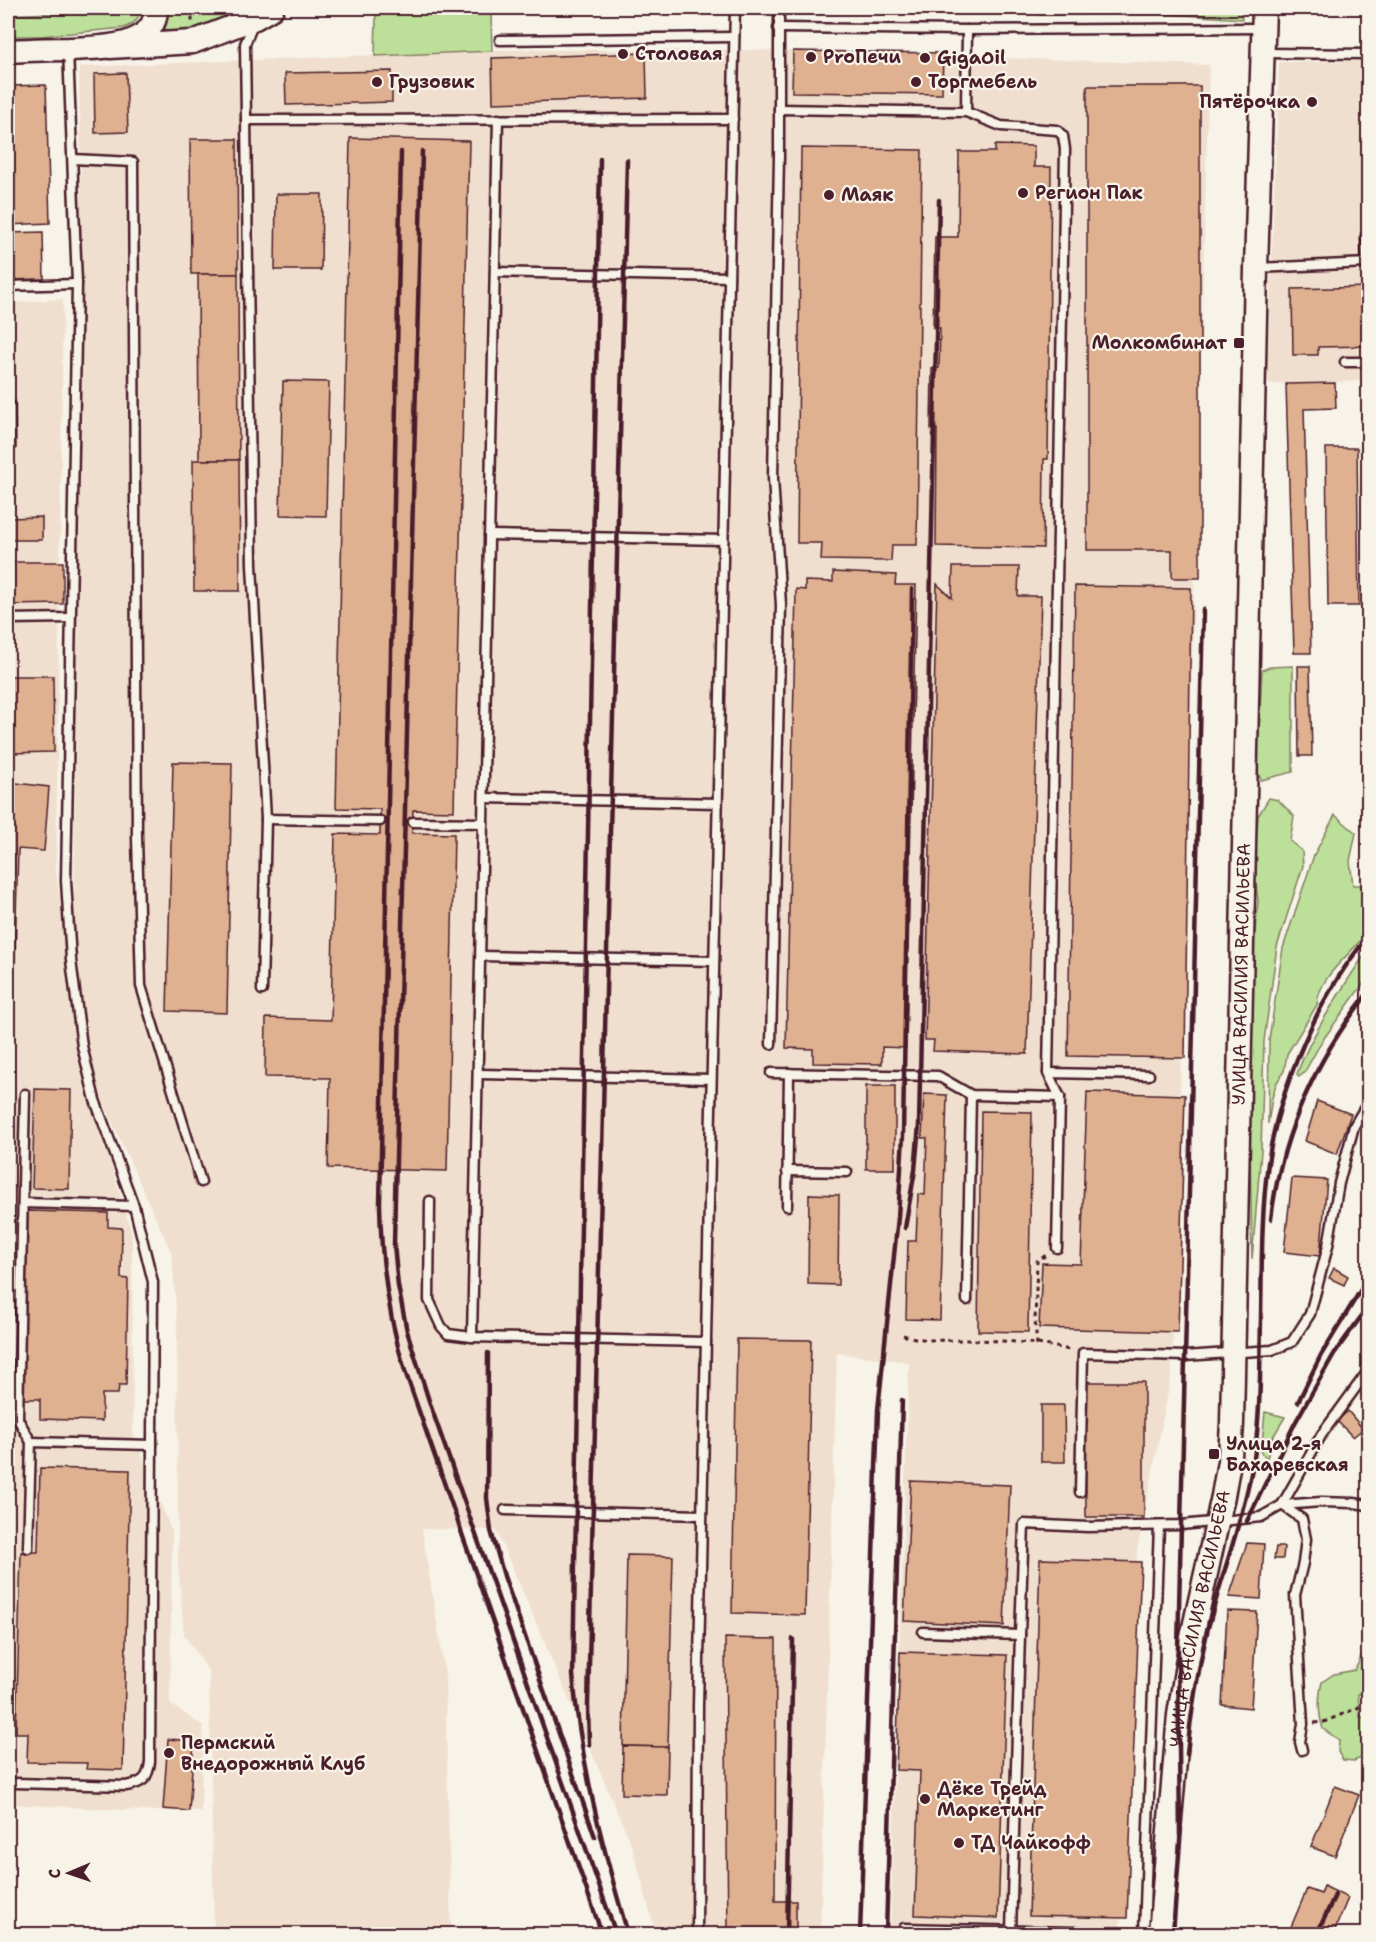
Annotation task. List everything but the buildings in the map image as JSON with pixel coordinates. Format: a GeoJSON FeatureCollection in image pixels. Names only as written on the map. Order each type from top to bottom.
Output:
{"type":"FeatureCollection","features":[{"type":"Feature","properties":{"kind":"main road"},"geometry":{"type":"LineString","coordinates":[[110,47],[143,35],[152,25],[156,8]]}},
{"type":"Feature","properties":{"kind":"main road"},"geometry":{"type":"LineString","coordinates":[[8,51],[193,42],[264,13]]}},
{"type":"Feature","properties":{"kind":"main road","name":"УЛИЦА ВАСИЛИЯ ВАСИЛЬЕВА"},"geometry":{"type":"LineString","coordinates":[[1152,1934],[1179,1715],[1190,1646],[1218,1522],[1230,1456],[1256,268],[1264,18]]}},
{"type":"Feature","properties":{"kind":"lane"},"geometry":{"type":"LineString","coordinates":[[697,1935],[698,1706],[735,8]]}},
{"type":"Feature","properties":{"kind":"lane"},"geometry":{"type":"LineString","coordinates":[[771,1044],[781,605],[774,478],[779,8]]}},
{"type":"Feature","properties":{"kind":"lane"},"geometry":{"type":"LineString","coordinates":[[262,990],[266,819],[252,565],[245,44],[264,13]]}},
{"type":"Feature","properties":{"kind":"lane"},"geometry":{"type":"LineString","coordinates":[[778,28],[967,30],[1264,18]]}},
{"type":"Feature","properties":{"kind":"lane"},"geometry":{"type":"LineString","coordinates":[[966,112],[967,30]]}},
{"type":"Feature","properties":{"kind":"lane"},"geometry":{"type":"LineString","coordinates":[[500,40],[734,37]]}},
{"type":"Feature","properties":{"kind":"lane"},"geometry":{"type":"LineString","coordinates":[[15,1783],[126,1786],[140,1784],[148,1776],[150,1750],[153,1282],[134,1206],[95,1100],[82,1046],[71,960],[66,882],[69,618],[77,284],[68,49]]}},
{"type":"Feature","properties":{"kind":"lane"},"geometry":{"type":"LineString","coordinates":[[1262,52],[1368,54]]}},
{"type":"Feature","properties":{"kind":"lane"},"geometry":{"type":"LineString","coordinates":[[779,109],[966,112],[1001,126],[1057,130],[1062,136],[1065,149],[1048,1073],[1060,1097],[1058,1248]]}},
{"type":"Feature","properties":{"kind":"lane"},"geometry":{"type":"LineString","coordinates":[[246,120],[733,119]]}},
{"type":"Feature","properties":{"kind":"lane"},"geometry":{"type":"LineString","coordinates":[[472,1337],[498,120]]}},
{"type":"Feature","properties":{"kind":"lane"},"geometry":{"type":"LineString","coordinates":[[73,159],[133,162],[137,837],[141,986],[201,1182]]}},
{"type":"Feature","properties":{"kind":"lane"},"geometry":{"type":"LineString","coordinates":[[1256,268],[1368,264],[1366,236],[1368,231]]}},
{"type":"Feature","properties":{"kind":"lane"},"geometry":{"type":"LineString","coordinates":[[495,272],[729,277]]}},
{"type":"Feature","properties":{"kind":"lane"},"geometry":{"type":"LineString","coordinates":[[8,286],[77,284]]}},
{"type":"Feature","properties":{"kind":"lane"},"geometry":{"type":"LineString","coordinates":[[1345,362],[1368,362]]}},
{"type":"Feature","properties":{"kind":"lane"},"geometry":{"type":"LineString","coordinates":[[489,535],[723,540]]}},
{"type":"Feature","properties":{"kind":"lane"},"geometry":{"type":"LineString","coordinates":[[8,618],[69,618]]}},
{"type":"Feature","properties":{"kind":"lane"},"geometry":{"type":"LineString","coordinates":[[484,798],[717,803]]}},
{"type":"Feature","properties":{"kind":"lane"},"geometry":{"type":"LineString","coordinates":[[266,819],[380,821]]}},
{"type":"Feature","properties":{"kind":"lane"},"geometry":{"type":"LineString","coordinates":[[412,822],[483,823]]}},
{"type":"Feature","properties":{"kind":"lane"},"geometry":{"type":"LineString","coordinates":[[481,956],[714,961]]}},
{"type":"Feature","properties":{"kind":"lane"},"geometry":{"type":"LineString","coordinates":[[771,1073],[938,1076],[971,1095],[1060,1097]]}},
{"type":"Feature","properties":{"kind":"lane"},"geometry":{"type":"LineString","coordinates":[[787,1206],[789,1073]]}},
{"type":"Feature","properties":{"kind":"lane"},"geometry":{"type":"LineString","coordinates":[[1048,1073],[1149,1075]]}},
{"type":"Feature","properties":{"kind":"lane"},"geometry":{"type":"LineString","coordinates":[[478,1074],[711,1079]]}},
{"type":"Feature","properties":{"kind":"lane"},"geometry":{"type":"LineString","coordinates":[[25,1094],[18,1419],[31,1442],[28,1548]]}},
{"type":"Feature","properties":{"kind":"lane"},"geometry":{"type":"LineString","coordinates":[[967,1300],[971,1095]]}},
{"type":"Feature","properties":{"kind":"lane"},"geometry":{"type":"LineString","coordinates":[[1080,1492],[1083,1353],[1185,1356],[1272,1350],[1292,1342],[1310,1314],[1328,1246],[1339,1183],[1354,1126],[1368,1102]]}},
{"type":"Feature","properties":{"kind":"lane"},"geometry":{"type":"LineString","coordinates":[[787,1171],[847,1172]]}},
{"type":"Feature","properties":{"kind":"lane"},"geometry":{"type":"LineString","coordinates":[[430,1201],[429,1300],[441,1326],[448,1334],[472,1337],[706,1342]]}},
{"type":"Feature","properties":{"kind":"lane"},"geometry":{"type":"LineString","coordinates":[[23,1203],[134,1206]]}},
{"type":"Feature","properties":{"kind":"lane"},"geometry":{"type":"LineString","coordinates":[[1282,1505],[1322,1434],[1368,1371]]}},
{"type":"Feature","properties":{"kind":"lane"},"geometry":{"type":"LineString","coordinates":[[31,1442],[152,1445]]}},
{"type":"Feature","properties":{"kind":"lane"},"geometry":{"type":"LineString","coordinates":[[1011,1931],[1024,1524],[1088,1527],[1159,1526],[1261,1517],[1282,1505],[1320,1502],[1368,1505]]}},
{"type":"Feature","properties":{"kind":"lane"},"geometry":{"type":"LineString","coordinates":[[1282,1505],[1302,1520],[1306,1539],[1304,1563],[1295,1595],[1303,1724],[1300,1742],[1302,1750]]}},
{"type":"Feature","properties":{"kind":"lane"},"geometry":{"type":"LineString","coordinates":[[505,1510],[702,1515]]}},
{"type":"Feature","properties":{"kind":"lane"},"geometry":{"type":"LineString","coordinates":[[904,1928],[1152,1934],[1159,1526]]}},
{"type":"Feature","properties":{"kind":"lane"},"geometry":{"type":"LineString","coordinates":[[923,1632],[1020,1635]]}},
{"type":"Feature","properties":{"kind":"path"},"geometry":{"type":"LineString","coordinates":[[1037,1345],[1035,1322],[1037,1260],[1058,1248]]}},
{"type":"Feature","properties":{"kind":"path"},"geometry":{"type":"LineString","coordinates":[[903,1335],[918,1340],[987,1341],[1056,1346],[1083,1353]]}},
{"type":"Feature","properties":{"kind":"path"},"geometry":{"type":"LineString","coordinates":[[1303,1724],[1324,1722],[1368,1705]]}},
{"type":"Feature","properties":{"kind":"shaded area"},"geometry":{"type":"Polygon","coordinates":[[[498,50],[758,50],[1209,65],[1172,1372],[1137,1551],[1120,1934],[890,1934],[909,1362],[837,1353],[820,1934],[656,1934],[632,1846],[496,1530],[422,1529],[445,1674],[451,1934],[214,1934],[209,1672],[184,1634],[178,1565],[177,1321],[172,1254],[99,1093],[79,1000],[74,906],[81,172],[79,67],[498,50]]]}},
{"type":"Feature","properties":{"kind":"shaded area"},"geometry":{"type":"Polygon","coordinates":[[[1368,61],[1368,439],[1367,381],[1267,384],[1279,62],[1368,61]]]}},
{"type":"Feature","properties":{"kind":"shaded area"},"geometry":{"type":"Polygon","coordinates":[[[63,299],[56,870],[79,1056],[132,1234],[133,1433],[172,1533],[170,1704],[203,1726],[201,1811],[147,1811],[8,1804],[8,303],[63,299]]]}},
{"type":"Feature","properties":{"kind":"green space"},"geometry":{"type":"Polygon","coordinates":[[[263,8],[228,25],[156,39],[163,29],[167,9],[263,8]]]}},
{"type":"Feature","properties":{"kind":"green space"},"geometry":{"type":"Polygon","coordinates":[[[1036,8],[1240,8],[1242,19],[1169,14],[1039,15],[1036,8]]]}},
{"type":"Feature","properties":{"kind":"green space"},"geometry":{"type":"Polygon","coordinates":[[[140,9],[135,21],[124,28],[40,36],[8,36],[8,15],[140,9]]]}},
{"type":"Feature","properties":{"kind":"green space"},"geometry":{"type":"Polygon","coordinates":[[[425,9],[491,14],[492,51],[375,56],[376,15],[425,9]]]}},
{"type":"Feature","properties":{"kind":"green space"},"geometry":{"type":"Polygon","coordinates":[[[1293,666],[1293,772],[1261,780],[1257,770],[1262,670],[1270,667],[1293,666]]]}},
{"type":"Feature","properties":{"kind":"green space"},"geometry":{"type":"Polygon","coordinates":[[[1269,798],[1278,800],[1294,816],[1290,841],[1302,851],[1303,866],[1277,947],[1264,1041],[1261,1151],[1252,1259],[1249,1091],[1251,970],[1258,901],[1254,868],[1258,816],[1269,798]]]}},
{"type":"Feature","properties":{"kind":"green space"},"geometry":{"type":"Polygon","coordinates":[[[1335,815],[1356,833],[1350,861],[1353,885],[1368,885],[1368,928],[1361,940],[1330,974],[1319,994],[1317,1005],[1287,1054],[1284,1071],[1276,1084],[1272,1098],[1268,1124],[1269,1040],[1283,948],[1314,855],[1335,815]]]}},
{"type":"Feature","properties":{"kind":"green space"},"geometry":{"type":"Polygon","coordinates":[[[1368,951],[1368,977],[1322,1041],[1304,1073],[1299,1077],[1297,1074],[1314,1037],[1350,976],[1368,951]]]}},
{"type":"Feature","properties":{"kind":"green space"},"geometry":{"type":"Polygon","coordinates":[[[1265,1412],[1285,1417],[1273,1437],[1267,1458],[1261,1453],[1265,1412]]]}},
{"type":"Feature","properties":{"kind":"green space"},"geometry":{"type":"Polygon","coordinates":[[[1368,1641],[1368,1693],[1358,1694],[1360,1717],[1368,1717],[1368,1755],[1354,1761],[1343,1760],[1338,1752],[1339,1740],[1323,1729],[1319,1711],[1322,1682],[1334,1674],[1355,1670],[1368,1641]]]}},
{"type":"Feature","properties":{"kind":"railway"},"geometry":{"type":"LineString","coordinates":[[422,151],[394,1244],[398,1286],[407,1331],[430,1404],[616,1934]]}},
{"type":"Feature","properties":{"kind":"railway"},"geometry":{"type":"LineString","coordinates":[[401,152],[380,1204],[384,1268],[394,1330],[405,1371],[602,1934]]}},
{"type":"Feature","properties":{"kind":"railway"},"geometry":{"type":"LineString","coordinates":[[600,159],[573,1675],[581,1739],[593,1802],[626,1927]]}},
{"type":"Feature","properties":{"kind":"railway"},"geometry":{"type":"LineString","coordinates":[[589,1745],[588,1705],[627,160]]}},
{"type":"Feature","properties":{"kind":"railway"},"geometry":{"type":"LineString","coordinates":[[905,1228],[915,1170],[919,1125],[939,200]]}},
{"type":"Feature","properties":{"kind":"railway"},"geometry":{"type":"LineString","coordinates":[[860,1934],[878,1410],[898,1217],[903,1136],[912,589]]}},
{"type":"Feature","properties":{"kind":"railway"},"geometry":{"type":"LineString","coordinates":[[1180,1836],[1178,1650],[1203,609]]}},
{"type":"Feature","properties":{"kind":"railway"},"geometry":{"type":"LineString","coordinates":[[1187,1754],[1204,1644],[1245,1501],[1254,1458],[1260,1388],[1264,1201],[1273,1134],[1281,1104],[1304,1043],[1333,986],[1368,937]]}},
{"type":"Feature","properties":{"kind":"railway"},"geometry":{"type":"LineString","coordinates":[[1271,1219],[1283,1158],[1303,1100],[1332,1045],[1368,993]]}},
{"type":"Feature","properties":{"kind":"railway"},"geometry":{"type":"LineString","coordinates":[[1298,1402],[1321,1355],[1368,1278]]}},
{"type":"Feature","properties":{"kind":"railway"},"geometry":{"type":"LineString","coordinates":[[1247,1521],[1295,1423],[1334,1354],[1368,1307]]}},
{"type":"Feature","properties":{"kind":"railway"},"geometry":{"type":"LineString","coordinates":[[488,1353],[487,1498],[491,1531],[504,1576],[595,1837]]}},
{"type":"Feature","properties":{"kind":"railway"},"geometry":{"type":"LineString","coordinates":[[886,1934],[902,1400]]}},
{"type":"Feature","properties":{"kind":"railway"},"geometry":{"type":"LineString","coordinates":[[787,1934],[793,1639]]}},
{"type":"Feature","properties":{"kind":"railway"},"geometry":{"type":"LineString","coordinates":[[1173,1934],[1181,1828]]}},
{"type":"Feature","properties":{"kind":"railway"},"geometry":{"type":"LineString","coordinates":[[1317,1934],[1335,1895]]}},
{"type":"Feature","properties":{"kind":"place","name":"Столовая"},"geometry":{"type":"Point","coordinates":[623,54]}},
{"type":"Feature","properties":{"kind":"place","name":"ProПечи"},"geometry":{"type":"Point","coordinates":[811,57]}},
{"type":"Feature","properties":{"kind":"place","name":"GigaOil"},"geometry":{"type":"Point","coordinates":[925,58]}},
{"type":"Feature","properties":{"kind":"place","name":"Грузовик"},"geometry":{"type":"Point","coordinates":[377,82]}},
{"type":"Feature","properties":{"kind":"place","name":"Торгмебель"},"geometry":{"type":"Point","coordinates":[916,82]}},
{"type":"Feature","properties":{"kind":"place","name":"Пятёрочка"},"geometry":{"type":"Point","coordinates":[1312,102]}},
{"type":"Feature","properties":{"kind":"place","name":"Регион Пак"},"geometry":{"type":"Point","coordinates":[1023,193]}},
{"type":"Feature","properties":{"kind":"place","name":"Маяк"},"geometry":{"type":"Point","coordinates":[829,195]}},
{"type":"Feature","properties":{"kind":"place","name":"Молкомбинат"},"geometry":{"type":"Point","coordinates":[1239,343]}},
{"type":"Feature","properties":{"kind":"place","name":"Улица 2-я Бахаревская"},"geometry":{"type":"Point","coordinates":[1214,1454]}},
{"type":"Feature","properties":{"kind":"place","name":"Пермский Внедорожный Клуб"},"geometry":{"type":"Point","coordinates":[169,1753]}},
{"type":"Feature","properties":{"kind":"place","name":"Дёке Трейд Маркетинг"},"geometry":{"type":"Point","coordinates":[925,1799]}},
{"type":"Feature","properties":{"kind":"place","name":"ТД Чайкофф"},"geometry":{"type":"Point","coordinates":[959,1843]}}]}
